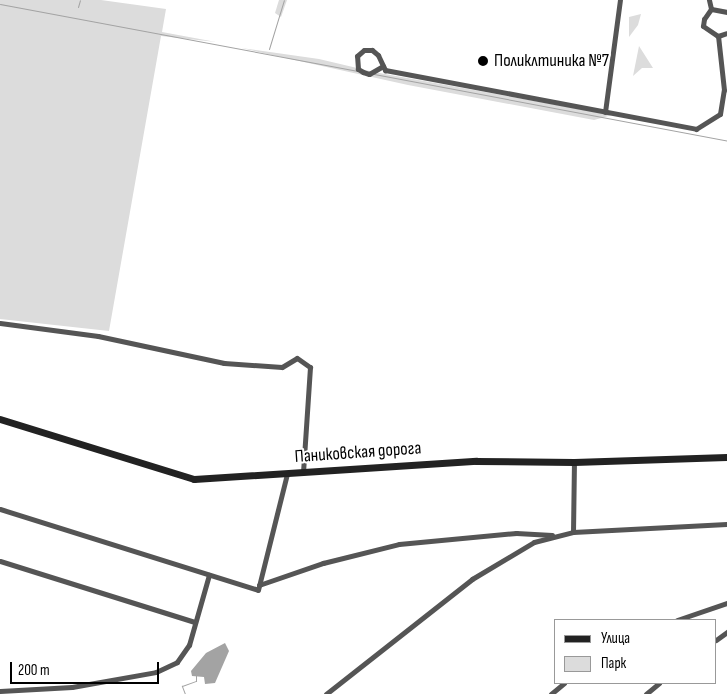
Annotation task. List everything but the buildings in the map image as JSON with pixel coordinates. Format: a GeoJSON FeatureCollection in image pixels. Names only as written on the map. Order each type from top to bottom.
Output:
{"type":"FeatureCollection","features":[{"type":"Feature","properties":{"kind":"street"},"geometry":{"type":"LineString","coordinates":[[605,112],[620,0]]}},
{"type":"Feature","properties":{"kind":"street"},"geometry":{"type":"LineString","coordinates":[[383,66],[369,74],[358,70],[358,56],[364,50],[372,50],[378,55],[385,70],[696,129],[720,114],[724,90],[718,36],[703,26],[704,19],[711,9],[709,0]]}},
{"type":"Feature","properties":{"kind":"street"},"geometry":{"type":"LineString","coordinates":[[711,9],[727,12]]}},
{"type":"Feature","properties":{"kind":"street"},"geometry":{"type":"LineString","coordinates":[[718,36],[727,33]]}},
{"type":"Feature","properties":{"kind":"street"},"geometry":{"type":"LineString","coordinates":[[0,323],[98,336],[224,363],[282,367],[297,358],[310,367],[303,472]]}},
{"type":"Feature","properties":{"kind":"street","name":"Паниковская дорога"},"geometry":{"type":"LineString","coordinates":[[0,419],[194,479],[476,460],[574,462],[727,457]]}},
{"type":"Feature","properties":{"kind":"street"},"geometry":{"type":"LineString","coordinates":[[574,462],[574,532]]}},
{"type":"Feature","properties":{"kind":"street"},"geometry":{"type":"LineString","coordinates":[[0,510],[258,590],[287,474]]}},
{"type":"Feature","properties":{"kind":"street"},"geometry":{"type":"LineString","coordinates":[[326,694],[457,589],[511,554],[555,536],[574,532],[727,524]]}},
{"type":"Feature","properties":{"kind":"street"},"geometry":{"type":"LineString","coordinates":[[259,585],[323,563],[399,544],[516,533],[555,536]]}},
{"type":"Feature","properties":{"kind":"street"},"geometry":{"type":"LineString","coordinates":[[0,561],[195,622]]}},
{"type":"Feature","properties":{"kind":"street"},"geometry":{"type":"LineString","coordinates":[[0,691],[72,687],[156,672],[177,662],[189,645],[209,575]]}},
{"type":"Feature","properties":{"kind":"street"},"geometry":{"type":"LineString","coordinates":[[679,619],[727,603]]}},
{"type":"Feature","properties":{"kind":"street"},"geometry":{"type":"LineString","coordinates":[[551,694],[563,684]]}},
{"type":"Feature","properties":{"kind":"street"},"geometry":{"type":"LineString","coordinates":[[646,694],[658,684]]}},
{"type":"Feature","properties":{"kind":"green space"},"geometry":{"type":"Polygon","coordinates":[[[0,0],[101,0],[166,9],[162,32],[216,42],[161,36],[109,331],[0,319],[0,0]]]}},
{"type":"Feature","properties":{"kind":"green space"},"geometry":{"type":"Polygon","coordinates":[[[279,0],[287,0],[281,17],[275,13],[279,0]]]}},
{"type":"Feature","properties":{"kind":"green space"},"geometry":{"type":"Polygon","coordinates":[[[641,14],[638,25],[629,37],[629,17],[641,14]]]}},
{"type":"Feature","properties":{"kind":"green space"},"geometry":{"type":"Polygon","coordinates":[[[639,46],[653,68],[642,68],[633,76],[639,46]]]}},
{"type":"Feature","properties":{"kind":"green space"},"geometry":{"type":"Polygon","coordinates":[[[241,48],[319,59],[374,72],[612,115],[594,120],[408,85],[241,48]]]}},
{"type":"Feature","properties":{"kind":"shaded area"},"geometry":{"type":"Polygon","coordinates":[[[225,643],[229,651],[215,683],[205,684],[204,677],[192,676],[191,671],[206,653],[225,643]]]}},
{"type":"Feature","properties":{"kind":"waterway"},"geometry":{"type":"LineString","coordinates":[[78,7],[80,0]]}},
{"type":"Feature","properties":{"kind":"waterway"},"geometry":{"type":"LineString","coordinates":[[269,49],[284,0]]}},
{"type":"Feature","properties":{"kind":"waterway"},"geometry":{"type":"LineString","coordinates":[[0,4],[358,71]]}},
{"type":"Feature","properties":{"kind":"waterway"},"geometry":{"type":"LineString","coordinates":[[374,74],[727,141]]}},
{"type":"Feature","properties":{"kind":"waterway"},"geometry":{"type":"LineString","coordinates":[[185,694],[182,686],[196,681],[196,675]]}},
{"type":"Feature","properties":{"kind":"place","name":"Поликлтиника №7"},"geometry":{"type":"Point","coordinates":[483,61]}}]}
